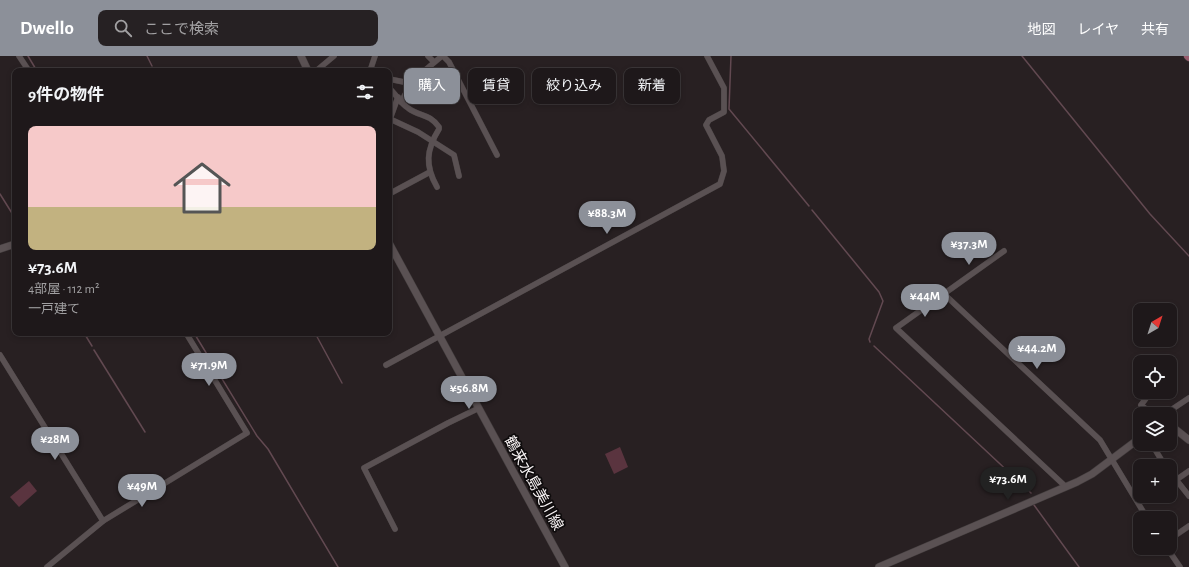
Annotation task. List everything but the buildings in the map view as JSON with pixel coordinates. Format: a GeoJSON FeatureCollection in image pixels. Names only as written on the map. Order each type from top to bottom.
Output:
{"type":"FeatureCollection","features":[{"type":"Feature","properties":{"kind":"main road"},"geometry":{"type":"LineString","coordinates":[[301,56],[307,68]]}},
{"type":"Feature","properties":{"kind":"main road"},"geometry":{"type":"LineString","coordinates":[[0,249],[12,245]]}},
{"type":"Feature","properties":{"kind":"main road","name":"鶴来水島美川線"},"geometry":{"type":"LineString","coordinates":[[392,248],[565,567]]}},
{"type":"Feature","properties":{"kind":"main road"},"geometry":{"type":"LineString","coordinates":[[1177,431],[1189,440]]}},
{"type":"Feature","properties":{"kind":"main road"},"geometry":{"type":"LineString","coordinates":[[879,567],[983,521],[1066,487],[1092,474],[1133,444]]}},
{"type":"Feature","properties":{"kind":"street"},"geometry":{"type":"LineString","coordinates":[[19,56],[27,68]]}},
{"type":"Feature","properties":{"kind":"street"},"geometry":{"type":"LineString","coordinates":[[320,68],[334,56]]}},
{"type":"Feature","properties":{"kind":"street"},"geometry":{"type":"LineString","coordinates":[[371,68],[375,56]]}},
{"type":"Feature","properties":{"kind":"street"},"geometry":{"type":"LineString","coordinates":[[428,56],[434,62]]}},
{"type":"Feature","properties":{"kind":"street"},"geometry":{"type":"LineString","coordinates":[[427,68],[443,56],[449,62],[497,155]]}},
{"type":"Feature","properties":{"kind":"street"},"geometry":{"type":"LineString","coordinates":[[386,364],[720,184],[724,171],[722,156],[706,125],[709,120],[724,112],[724,88],[707,56]]}},
{"type":"Feature","properties":{"kind":"street"},"geometry":{"type":"LineString","coordinates":[[392,80],[404,82]]}},
{"type":"Feature","properties":{"kind":"street"},"geometry":{"type":"LineString","coordinates":[[392,91],[402,104],[417,114],[429,117],[435,121],[440,129],[433,140],[428,164],[437,187]]}},
{"type":"Feature","properties":{"kind":"street"},"geometry":{"type":"LineString","coordinates":[[392,115],[404,92]]}},
{"type":"Feature","properties":{"kind":"street"},"geometry":{"type":"LineString","coordinates":[[392,120],[433,140],[454,155],[459,176]]}},
{"type":"Feature","properties":{"kind":"street"},"geometry":{"type":"LineString","coordinates":[[392,192],[430,172]]}},
{"type":"Feature","properties":{"kind":"street"},"geometry":{"type":"LineString","coordinates":[[1004,251],[896,328],[1066,487]]}},
{"type":"Feature","properties":{"kind":"street"},"geometry":{"type":"LineString","coordinates":[[944,294],[1100,440],[1144,511]]}},
{"type":"Feature","properties":{"kind":"street"},"geometry":{"type":"LineString","coordinates":[[47,567],[103,521],[247,433],[188,336]]}},
{"type":"Feature","properties":{"kind":"street"},"geometry":{"type":"LineString","coordinates":[[0,355],[103,521]]}},
{"type":"Feature","properties":{"kind":"street"},"geometry":{"type":"LineString","coordinates":[[1176,407],[1189,398]]}},
{"type":"Feature","properties":{"kind":"street"},"geometry":{"type":"LineString","coordinates":[[1143,407],[1141,405],[1146,399]]}},
{"type":"Feature","properties":{"kind":"street"},"geometry":{"type":"LineString","coordinates":[[395,529],[364,468],[479,408]]}},
{"type":"Feature","properties":{"kind":"street"},"geometry":{"type":"LineString","coordinates":[[1177,479],[1189,471]]}},
{"type":"Feature","properties":{"kind":"street"},"geometry":{"type":"LineString","coordinates":[[1177,481],[1189,495]]}},
{"type":"Feature","properties":{"kind":"street"},"geometry":{"type":"LineString","coordinates":[[1177,534],[1189,526]]}},
{"type":"Feature","properties":{"kind":"street"},"geometry":{"type":"LineString","coordinates":[[1172,555],[1180,567]]}},
{"type":"Feature","properties":{"kind":"shaded area"},"geometry":{"type":"Polygon","coordinates":[[[620,447],[628,467],[614,474],[605,454],[620,447]]]}},
{"type":"Feature","properties":{"kind":"shaded area"},"geometry":{"type":"Polygon","coordinates":[[[29,481],[37,491],[19,507],[10,497],[29,481]]]}},
{"type":"Feature","properties":{"kind":"waterway"},"geometry":{"type":"LineString","coordinates":[[28,56],[35,68]]}},
{"type":"Feature","properties":{"kind":"waterway"},"geometry":{"type":"LineString","coordinates":[[147,56],[152,66]]}},
{"type":"Feature","properties":{"kind":"waterway"},"geometry":{"type":"LineString","coordinates":[[731,56],[729,109],[809,206]]}},
{"type":"Feature","properties":{"kind":"waterway"},"geometry":{"type":"LineString","coordinates":[[1022,56],[1150,214],[1189,256]]}},
{"type":"Feature","properties":{"kind":"waterway"},"geometry":{"type":"LineString","coordinates":[[0,194],[12,213]]}},
{"type":"Feature","properties":{"kind":"waterway"},"geometry":{"type":"LineString","coordinates":[[812,210],[879,292],[883,301],[869,339],[870,342]]}},
{"type":"Feature","properties":{"kind":"waterway"},"geometry":{"type":"LineString","coordinates":[[86,336],[92,346]]}},
{"type":"Feature","properties":{"kind":"waterway"},"geometry":{"type":"LineString","coordinates":[[196,336],[257,436],[268,449],[338,567]]}},
{"type":"Feature","properties":{"kind":"waterway"},"geometry":{"type":"LineString","coordinates":[[317,336],[342,383]]}},
{"type":"Feature","properties":{"kind":"waterway"},"geometry":{"type":"LineString","coordinates":[[874,346],[1031,493]]}},
{"type":"Feature","properties":{"kind":"waterway"},"geometry":{"type":"LineString","coordinates":[[94,350],[145,432]]}},
{"type":"Feature","properties":{"kind":"waterway"},"geometry":{"type":"LineString","coordinates":[[1034,505],[1079,567]]}}]}
